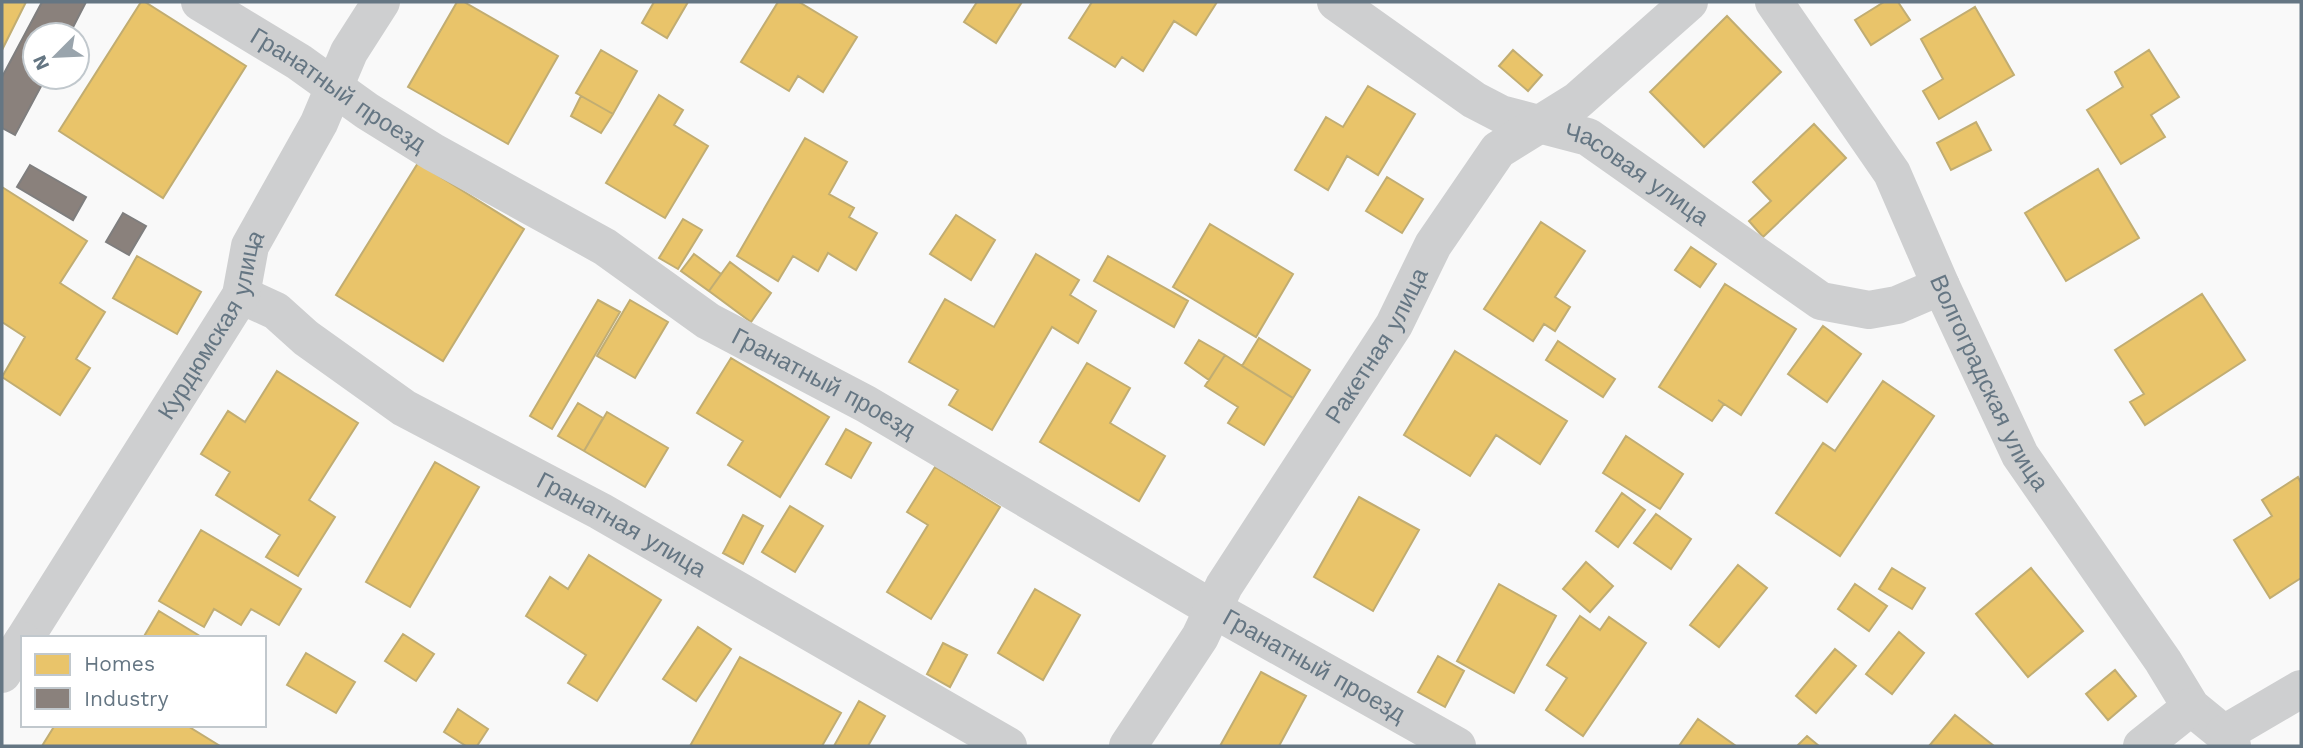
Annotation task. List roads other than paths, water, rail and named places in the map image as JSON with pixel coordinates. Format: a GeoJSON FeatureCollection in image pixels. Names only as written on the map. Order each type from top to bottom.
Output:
{"type":"FeatureCollection","features":[{"type":"Feature","properties":{"kind":"street","name":"Гранатный проезд"},"geometry":{"type":"LineString","coordinates":[[200,2],[299,62],[367,111],[433,152],[605,247],[708,321],[866,404],[1213,609],[1457,746]]}},
{"type":"Feature","properties":{"kind":"street","name":"Курдюмская улица"},"geometry":{"type":"LineString","coordinates":[[26,636],[241,295],[250,246],[319,123],[349,52],[381,2]]}},
{"type":"Feature","properties":{"kind":"street","name":"Часовая улица"},"geometry":{"type":"LineString","coordinates":[[1336,2],[1474,100],[1501,114],[1588,137],[1821,301],[1869,310],[1897,305],[1941,286]]}},
{"type":"Feature","properties":{"kind":"street","name":"Ракетная улица"},"geometry":{"type":"LineString","coordinates":[[1128,746],[1200,637],[1224,586],[1394,325],[1433,245],[1498,150],[1577,101],[1689,2]]}},
{"type":"Feature","properties":{"kind":"street","name":"Волгоградская улица"},"geometry":{"type":"LineString","coordinates":[[1774,2],[1892,173],[2020,455],[2163,661],[2191,707],[2228,740]]}},
{"type":"Feature","properties":{"kind":"street","name":"Гранатная улица"},"geometry":{"type":"LineString","coordinates":[[241,295],[276,311],[306,338],[404,408],[600,511],[1008,746]]}},
{"type":"Feature","properties":{"kind":"street","name":"Курдюмская улица"},"geometry":{"type":"LineString","coordinates":[[2,674],[21,644]]}},
{"type":"Feature","properties":{"kind":"street"},"geometry":{"type":"LineString","coordinates":[[2228,740],[2301,688]]}},
{"type":"Feature","properties":{"kind":"street"},"geometry":{"type":"LineString","coordinates":[[2142,746],[2191,707]]}}]}
